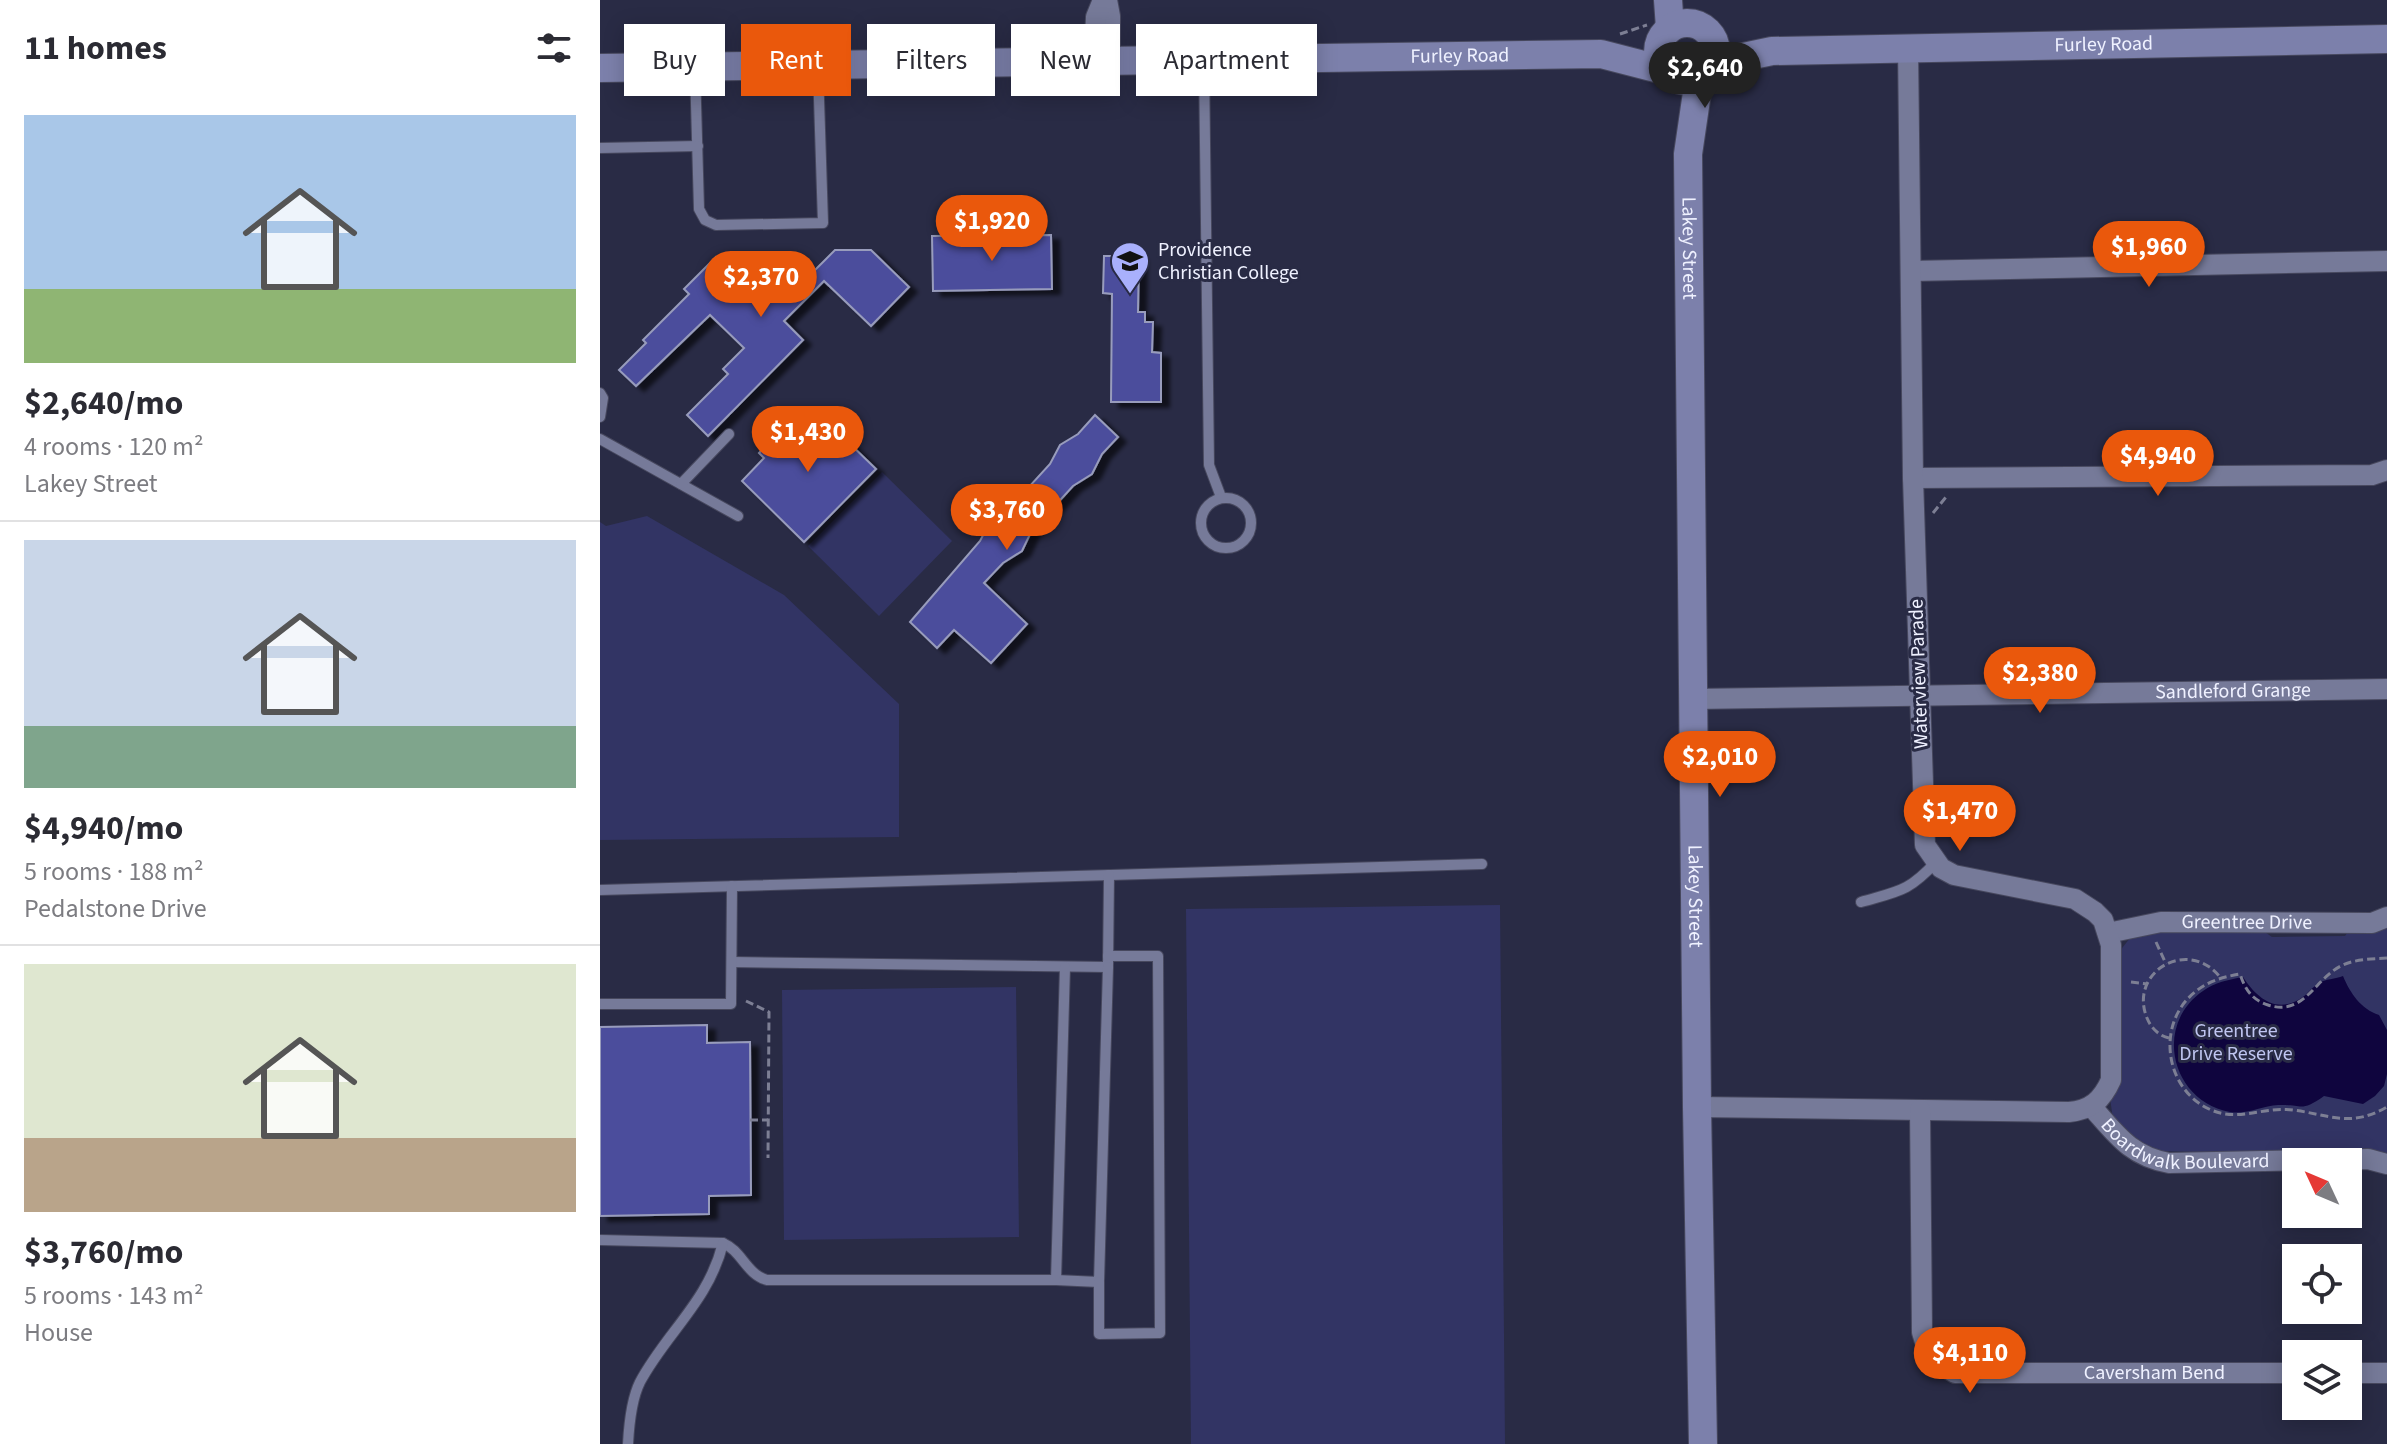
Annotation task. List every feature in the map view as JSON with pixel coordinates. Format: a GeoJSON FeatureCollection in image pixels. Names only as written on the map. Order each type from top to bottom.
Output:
{"type":"FeatureCollection","features":[{"type":"Feature","properties":{"kind":"street"},"geometry":{"type":"LineString","coordinates":[[1097,24],[1096,17],[1105,0]]}},
{"type":"Feature","properties":{"kind":"street","name":"Lakey Street"},"geometry":{"type":"LineString","coordinates":[[1668,0],[1686,46],[1703,1444]]}},
{"type":"Feature","properties":{"kind":"street","name":"Furley Road"},"geometry":{"type":"LineString","coordinates":[[1317,59],[1601,54],[1686,46],[1772,51],[2387,39]]}},
{"type":"Feature","properties":{"kind":"street","name":"Waterview Parade"},"geometry":{"type":"LineString","coordinates":[[1908,47],[1919,695],[1925,845],[1936,862]]}},
{"type":"Feature","properties":{"kind":"street","name":"Furley Road"},"geometry":{"type":"LineString","coordinates":[[851,66],[1011,63]]}},
{"type":"Feature","properties":{"kind":"street","name":"Furley Road"},"geometry":{"type":"LineString","coordinates":[[600,68],[624,68]]}},
{"type":"Feature","properties":{"kind":"street"},"geometry":{"type":"LineString","coordinates":[[1911,271],[2387,261]]}},
{"type":"Feature","properties":{"kind":"street"},"geometry":{"type":"LineString","coordinates":[[1913,478],[2372,475],[2387,470]]}},
{"type":"Feature","properties":{"kind":"street","name":"Sandleford Grange"},"geometry":{"type":"LineString","coordinates":[[1693,699],[2387,689]]}},
{"type":"Feature","properties":{"kind":"street"},"geometry":{"type":"LineString","coordinates":[[1697,1107],[2069,1112],[2081,1111],[2102,1098],[2111,1080],[2111,945],[2108,933],[2095,912],[2075,899],[1954,875],[1936,862]]}},
{"type":"Feature","properties":{"kind":"street","name":"Greentree Drive"},"geometry":{"type":"LineString","coordinates":[[2108,933],[2161,922],[2372,923],[2387,917]]}},
{"type":"Feature","properties":{"kind":"street","name":"Boardwalk Boulevard"},"geometry":{"type":"LineString","coordinates":[[2091,1106],[2136,1153],[2152,1160],[2169,1163],[2368,1159],[2387,1164]]}},
{"type":"Feature","properties":{"kind":"street","name":"Caversham Bend"},"geometry":{"type":"LineString","coordinates":[[1920,1110],[1922,1332],[1930,1354],[1941,1366],[1955,1373],[2282,1373]]}},
{"type":"Feature","properties":{"kind":"street"},"geometry":{"type":"LineString","coordinates":[[2362,1373],[2387,1373]]}},
{"type":"Feature","properties":{"kind":"lane"},"geometry":{"type":"LineString","coordinates":[[696,96],[699,209],[705,220],[716,225],[823,223],[819,96]]}},
{"type":"Feature","properties":{"kind":"lane"},"geometry":{"type":"LineString","coordinates":[[1204,96],[1209,465],[1221,497]]}},
{"type":"Feature","properties":{"kind":"lane"},"geometry":{"type":"LineString","coordinates":[[600,148],[698,146]]}},
{"type":"Feature","properties":{"kind":"lane"},"geometry":{"type":"LineString","coordinates":[[600,393],[603,398],[600,417]]}},
{"type":"Feature","properties":{"kind":"lane"},"geometry":{"type":"LineString","coordinates":[[681,484],[729,434]]}},
{"type":"Feature","properties":{"kind":"lane"},"geometry":{"type":"LineString","coordinates":[[600,439],[738,516]]}},
{"type":"Feature","properties":{"kind":"lane"},"geometry":{"type":"LineString","coordinates":[[1221,497],[1238,500],[1249,511],[1251,519],[1251,528],[1242,542],[1226,548],[1210,543],[1201,529],[1203,512],[1221,497]]}},
{"type":"Feature","properties":{"kind":"lane"},"geometry":{"type":"LineString","coordinates":[[1861,902],[1904,890],[1917,882],[1936,862]]}},
{"type":"Feature","properties":{"kind":"lane"},"geometry":{"type":"LineString","coordinates":[[600,890],[1482,864]]}},
{"type":"Feature","properties":{"kind":"lane"},"geometry":{"type":"LineString","coordinates":[[732,962],[1065,967],[1108,962],[1158,956],[1160,1333],[1099,1334],[1099,1282],[1108,962],[1109,875]]}},
{"type":"Feature","properties":{"kind":"lane"},"geometry":{"type":"LineString","coordinates":[[600,1004],[731,1004],[732,886]]}},
{"type":"Feature","properties":{"kind":"lane"},"geometry":{"type":"LineString","coordinates":[[1056,1280],[1065,967]]}},
{"type":"Feature","properties":{"kind":"lane"},"geometry":{"type":"LineString","coordinates":[[600,1240],[723,1243],[731,1246],[758,1277],[767,1280],[1099,1282]]}},
{"type":"Feature","properties":{"kind":"lane"},"geometry":{"type":"LineString","coordinates":[[628,1444],[639,1384],[718,1267],[723,1243]]}},
{"type":"Feature","properties":{"kind":"path"},"geometry":{"type":"LineString","coordinates":[[1930,516],[1946,497]]}},
{"type":"Feature","properties":{"kind":"path"},"geometry":{"type":"LineString","coordinates":[[2153,933],[2166,964]]}},
{"type":"Feature","properties":{"kind":"path"},"geometry":{"type":"LineString","coordinates":[[2169,1038],[2149,1025],[2144,1010],[2143,993],[2150,978],[2166,964],[2188,958],[2207,965],[2221,978]]}},
{"type":"Feature","properties":{"kind":"path"},"geometry":{"type":"LineString","coordinates":[[2387,958],[2343,965],[2300,1002],[2282,1008],[2255,999],[2244,987],[2240,974],[2221,978],[2202,987],[2186,1000],[2178,1011],[2169,1038],[2170,1055],[2178,1079],[2191,1097],[2212,1111],[2230,1116],[2288,1109],[2338,1119],[2363,1117],[2387,1107]]}},
{"type":"Feature","properties":{"kind":"path"},"geometry":{"type":"LineString","coordinates":[[731,994],[769,1012],[768,1158]]}},
{"type":"Feature","properties":{"kind":"path"},"geometry":{"type":"LineString","coordinates":[[750,1120],[768,1120]]}},
{"type":"Feature","properties":{"kind":"green space"},"geometry":{"type":"Polygon","coordinates":[[[882,472],[952,541],[879,616],[808,546],[882,472]]]}},
{"type":"Feature","properties":{"kind":"green space"},"geometry":{"type":"Polygon","coordinates":[[[647,516],[784,595],[899,704],[899,837],[600,840],[600,522],[606,526],[647,516]]]}},
{"type":"Feature","properties":{"kind":"green space"},"geometry":{"type":"Polygon","coordinates":[[[1500,905],[1505,1444],[1191,1444],[1186,909],[1500,905]]]}},
{"type":"Feature","properties":{"kind":"green space","name":"Greentree Drive Reserve"},"geometry":{"type":"Polygon","coordinates":[[[2387,926],[2387,1157],[2362,1155],[2362,1148],[2282,1148],[2282,1153],[2155,1151],[2143,1145],[2113,1119],[2110,1098],[2119,952],[2130,938],[2147,932],[2262,930],[2272,937],[2345,936],[2350,929],[2387,926]]]}},
{"type":"Feature","properties":{"kind":"green space"},"geometry":{"type":"Polygon","coordinates":[[[1016,987],[1019,1237],[784,1240],[782,990],[1016,987]]]}},
{"type":"Feature","properties":{"kind":"shaded area"},"geometry":{"type":"Polygon","coordinates":[[[2343,976],[2357,1000],[2379,1015],[2387,1030],[2384,1086],[2363,1104],[2324,1096],[2305,1106],[2278,1105],[2230,1112],[2210,1105],[2194,1093],[2182,1078],[2174,1041],[2178,1023],[2187,1006],[2203,991],[2243,977],[2260,997],[2282,1005],[2300,999],[2321,982],[2343,976]]]}},
{"type":"Feature","properties":{"kind":"building"},"geometry":{"type":"Polygon","coordinates":[[[1051,235],[1052,289],[933,291],[932,236],[1051,235]]]}},
{"type":"Feature","properties":{"kind":"building"},"geometry":{"type":"Polygon","coordinates":[[[835,250],[871,250],[909,287],[871,326],[824,281],[784,321],[803,340],[708,436],[687,415],[728,374],[723,369],[744,348],[710,315],[636,386],[619,370],[646,343],[643,340],[689,294],[684,289],[716,257],[741,281],[769,253],[801,284],[835,250]]]}},
{"type":"Feature","properties":{"kind":"building"},"geometry":{"type":"Polygon","coordinates":[[[1104,256],[1139,256],[1138,312],[1145,312],[1145,322],[1153,322],[1152,352],[1161,353],[1161,402],[1111,402],[1112,294],[1103,293],[1104,256]]]}},
{"type":"Feature","properties":{"kind":"building"},"geometry":{"type":"Polygon","coordinates":[[[813,408],[876,469],[804,542],[742,481],[764,458],[759,453],[785,426],[790,431],[813,408]]]}},
{"type":"Feature","properties":{"kind":"building"},"geometry":{"type":"Polygon","coordinates":[[[1095,415],[1118,437],[1102,454],[1092,474],[1073,486],[1031,532],[1022,551],[1003,563],[984,583],[1027,624],[991,663],[954,630],[937,648],[910,622],[980,541],[990,522],[1008,510],[1050,464],[1060,445],[1078,434],[1095,415]]]}},
{"type":"Feature","properties":{"kind":"building"},"geometry":{"type":"Polygon","coordinates":[[[707,1025],[707,1043],[750,1042],[751,1195],[709,1196],[709,1214],[600,1216],[600,1027],[707,1025]]]}},
{"type":"Feature","properties":{"kind":"place","name":"Providence Christian College"},"geometry":{"type":"Point","coordinates":[1130,295]}}]}
